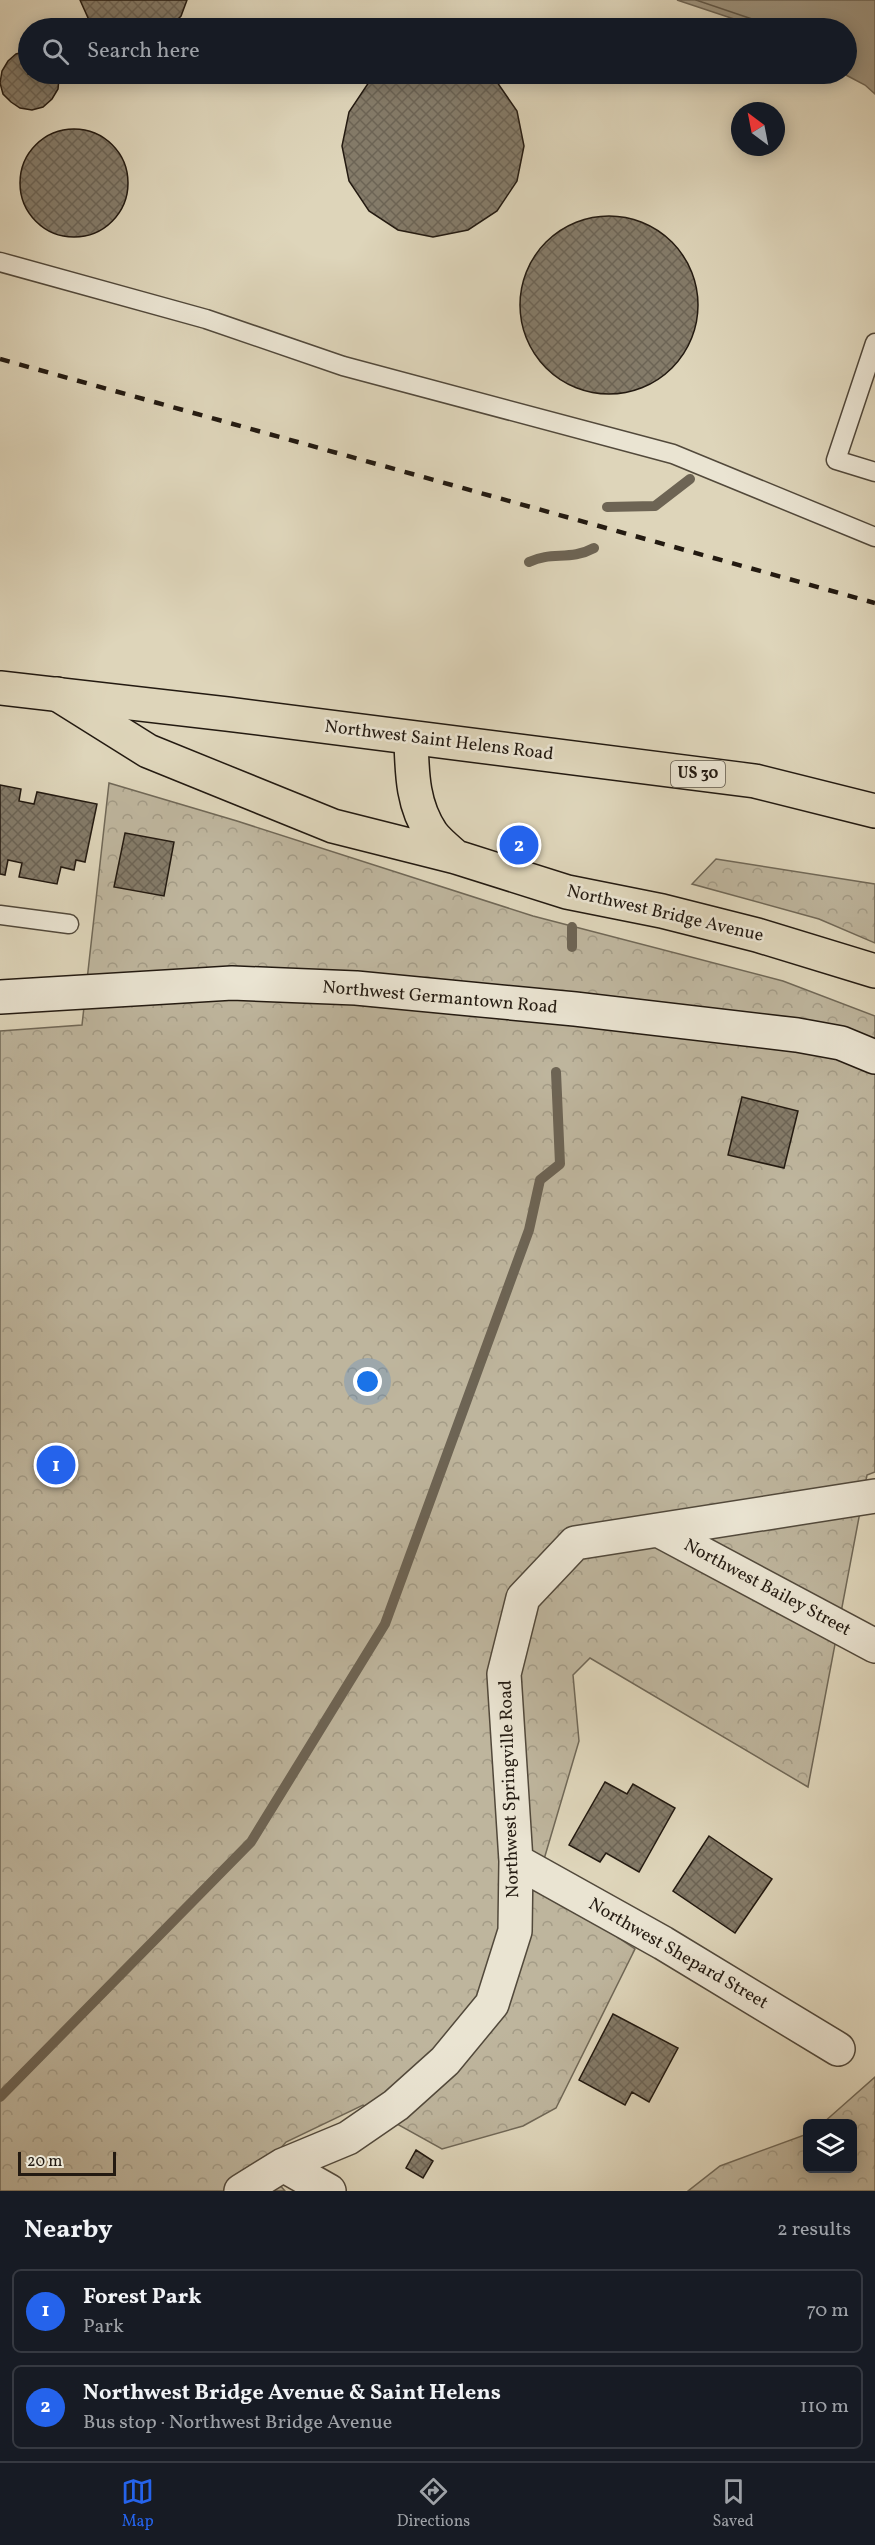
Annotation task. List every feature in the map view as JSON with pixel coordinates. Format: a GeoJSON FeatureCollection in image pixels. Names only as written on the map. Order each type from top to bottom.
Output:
{"type":"FeatureCollection","features":[{"type":"Feature","properties":{"kind":"main road","name":"Northwest Saint Helens Road"},"geometry":{"type":"LineString","coordinates":[[0,688],[227,714],[411,739],[519,750],[754,781],[875,811]]}},
{"type":"Feature","properties":{"kind":"main road","name":"Northwest Bridge Avenue"},"geometry":{"type":"LineString","coordinates":[[57,694],[148,752],[333,826],[456,857],[567,892],[662,911],[757,935],[875,971]]}},
{"type":"Feature","properties":{"kind":"main road","name":"Northwest Bridge Avenue"},"geometry":{"type":"LineString","coordinates":[[411,739],[412,781],[417,805],[433,835],[456,857]]}},
{"type":"Feature","properties":{"kind":"street","name":"Northwest Germantown Road"},"geometry":{"type":"LineString","coordinates":[[0,998],[232,983],[356,988],[797,1035],[842,1043],[875,1057]]}},
{"type":"Feature","properties":{"kind":"street","name":"Northwest Springville Road"},"geometry":{"type":"LineString","coordinates":[[241,2191],[283,2165],[348,2138],[396,2105],[445,2061],[492,2004],[515,1932],[516,1862],[504,1674],[523,1598],[575,1543],[875,1496]]}},
{"type":"Feature","properties":{"kind":"street","name":"Northwest Bailey Street"},"geometry":{"type":"LineString","coordinates":[[658,1530],[875,1647]]}},
{"type":"Feature","properties":{"kind":"street","name":"Northwest Shepard Street"},"geometry":{"type":"LineString","coordinates":[[516,1862],[663,1943],[838,2049]]}},
{"type":"Feature","properties":{"kind":"street"},"geometry":{"type":"LineString","coordinates":[[283,2165],[329,2191]]}},
{"type":"Feature","properties":{"kind":"lane"},"geometry":{"type":"LineString","coordinates":[[0,262],[206,319],[343,366],[673,454],[875,537]]}},
{"type":"Feature","properties":{"kind":"lane"},"geometry":{"type":"LineString","coordinates":[[875,343],[868,390],[836,460],[875,472]]}},
{"type":"Feature","properties":{"kind":"lane"},"geometry":{"type":"LineString","coordinates":[[0,915],[69,924]]}},
{"type":"Feature","properties":{"kind":"green space"},"geometry":{"type":"Polygon","coordinates":[[[109,783],[237,821],[533,916],[783,981],[875,1016],[875,1472],[867,1475],[808,1787],[590,1658],[573,1675],[579,1741],[537,1883],[635,1949],[556,2108],[523,2126],[442,2149],[363,2105],[286,2142],[264,2167],[285,2191],[0,2191],[0,1031],[82,1025],[109,783]]]}},
{"type":"Feature","properties":{"kind":"green space"},"geometry":{"type":"Polygon","coordinates":[[[716,859],[875,884],[875,943],[819,919],[692,884],[716,859]]]}},
{"type":"Feature","properties":{"kind":"green space"},"geometry":{"type":"Polygon","coordinates":[[[875,2077],[875,2191],[688,2191],[720,2166],[803,2135],[803,2173],[857,2173],[857,2119],[828,2119],[875,2077]]]}},
{"type":"Feature","properties":{"kind":"water"},"geometry":{"type":"Polygon","coordinates":[[[677,0],[875,0],[875,94],[857,81],[857,18],[731,18],[677,0]]]}},
{"type":"Feature","properties":{"kind":"building"},"geometry":{"type":"Polygon","coordinates":[[[80,0],[187,0],[179,18],[88,18],[80,0]]]}},
{"type":"Feature","properties":{"kind":"building"},"geometry":{"type":"Polygon","coordinates":[[[18,53],[18,84],[58,84],[52,99],[43,107],[32,110],[20,108],[3,94],[0,83],[2,71],[18,53]]]}},
{"type":"Feature","properties":{"kind":"building"},"geometry":{"type":"Polygon","coordinates":[[[368,84],[498,84],[517,111],[524,146],[517,181],[497,211],[468,230],[433,237],[398,230],[369,211],[349,181],[342,146],[349,112],[368,84]]]}},
{"type":"Feature","properties":{"kind":"building"},"geometry":{"type":"Polygon","coordinates":[[[74,129],[95,133],[112,145],[124,162],[128,183],[124,204],[112,221],[95,233],[74,237],[53,233],[36,221],[24,204],[20,183],[24,162],[36,145],[53,133],[74,129]]]}},
{"type":"Feature","properties":{"kind":"building"},"geometry":{"type":"Polygon","coordinates":[[[609,216],[643,223],[672,242],[691,271],[698,305],[691,339],[672,368],[643,387],[609,394],[575,387],[546,368],[527,339],[520,305],[527,271],[546,242],[575,223],[609,216]]]}},
{"type":"Feature","properties":{"kind":"building"},"geometry":{"type":"Polygon","coordinates":[[[0,785],[21,789],[19,801],[34,804],[37,792],[97,804],[85,862],[76,860],[74,870],[61,867],[57,884],[19,877],[22,863],[8,860],[5,875],[0,874],[0,785]]]}},
{"type":"Feature","properties":{"kind":"building"},"geometry":{"type":"Polygon","coordinates":[[[125,833],[174,842],[164,896],[114,887],[125,833]]]}},
{"type":"Feature","properties":{"kind":"building"},"geometry":{"type":"Polygon","coordinates":[[[742,1097],[798,1111],[784,1168],[728,1155],[742,1097]]]}},
{"type":"Feature","properties":{"kind":"building"},"geometry":{"type":"Polygon","coordinates":[[[605,1782],[627,1794],[633,1784],[675,1808],[639,1872],[606,1853],[600,1862],[569,1845],[605,1782]]]}},
{"type":"Feature","properties":{"kind":"building"},"geometry":{"type":"Polygon","coordinates":[[[709,1836],[772,1879],[735,1933],[673,1891],[709,1836]]]}},
{"type":"Feature","properties":{"kind":"building"},"geometry":{"type":"Polygon","coordinates":[[[613,2014],[678,2048],[649,2102],[632,2092],[625,2105],[579,2080],[613,2014]]]}},
{"type":"Feature","properties":{"kind":"building"},"geometry":{"type":"Polygon","coordinates":[[[416,2150],[433,2161],[423,2178],[406,2168],[416,2150]]]}},
{"type":"Feature","properties":{"kind":"waterway"},"geometry":{"type":"LineString","coordinates":[[607,507],[655,506],[690,479]]}},
{"type":"Feature","properties":{"kind":"waterway"},"geometry":{"type":"LineString","coordinates":[[529,562],[545,557],[577,554],[594,548]]}},
{"type":"Feature","properties":{"kind":"waterway"},"geometry":{"type":"LineString","coordinates":[[572,927],[572,947]]}},
{"type":"Feature","properties":{"kind":"waterway"},"geometry":{"type":"LineString","coordinates":[[0,2097],[251,1842],[385,1624],[529,1230],[540,1180],[560,1164],[556,1072]]}},
{"type":"Feature","properties":{"kind":"railway"},"geometry":{"type":"LineString","coordinates":[[0,359],[875,603]]}},
{"type":"Feature","properties":{"kind":"place","name":"Northwest Bridge Avenue & Saint Helens"},"geometry":{"type":"Point","coordinates":[519,845]}},
{"type":"Feature","properties":{"kind":"place","name":"Forest Park"},"geometry":{"type":"Point","coordinates":[56,1465]}}]}
